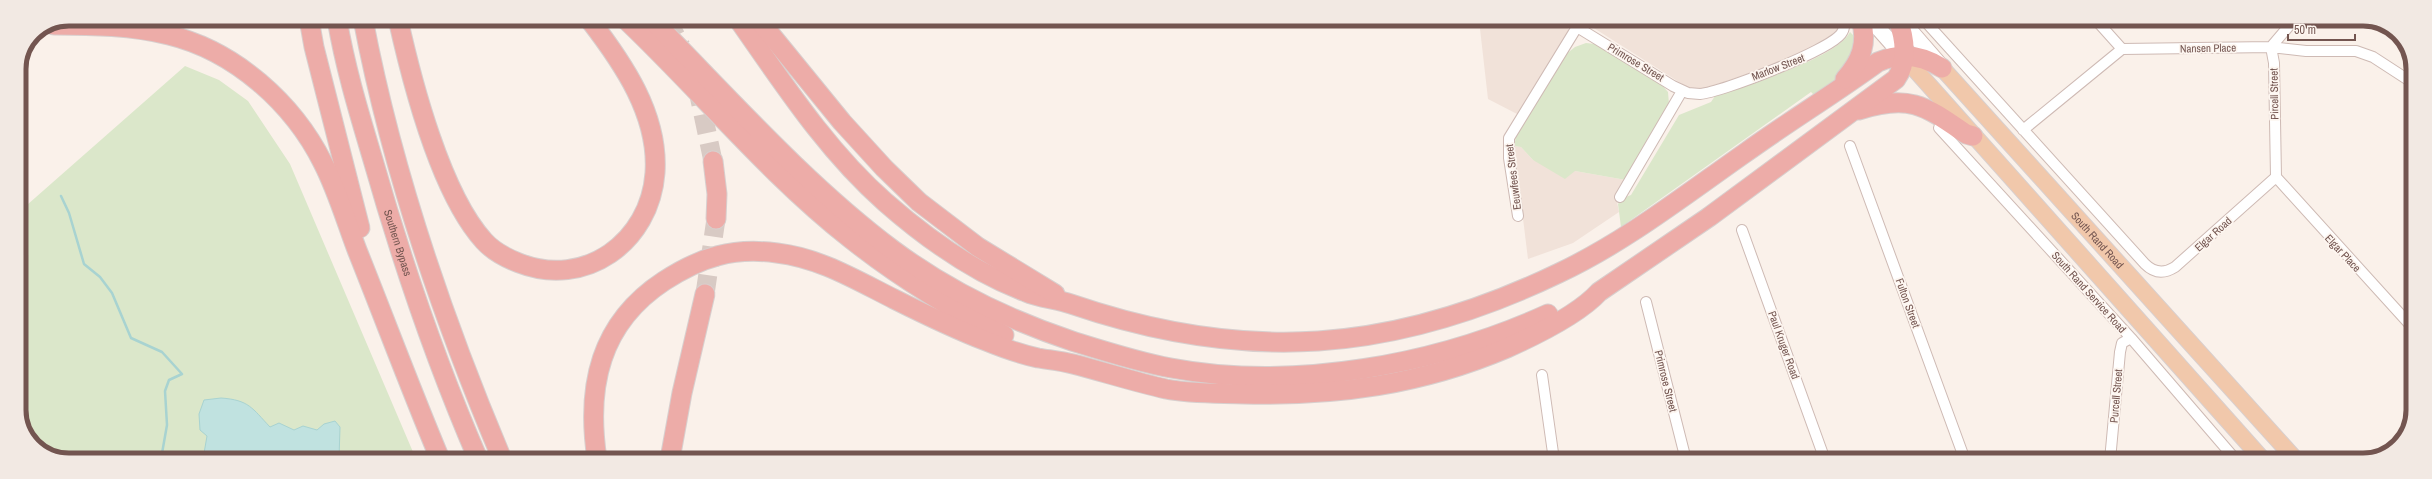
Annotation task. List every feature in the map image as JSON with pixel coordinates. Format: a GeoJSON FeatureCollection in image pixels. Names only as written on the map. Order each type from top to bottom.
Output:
{"type":"FeatureCollection","features":[{"type":"Feature","properties":{"kind":"highway"},"geometry":{"type":"LineString","coordinates":[[85,26],[116,27],[148,31],[171,36],[199,46],[243,68],[274,95],[293,115],[323,163],[438,453]]}},
{"type":"Feature","properties":{"kind":"highway"},"geometry":{"type":"LineString","coordinates":[[310,26],[316,55],[367,254],[426,425]]}},
{"type":"Feature","properties":{"kind":"highway","name":"Southern Bypass"},"geometry":{"type":"LineString","coordinates":[[339,26],[351,79],[389,217],[428,335],[476,453]]}},
{"type":"Feature","properties":{"kind":"highway","name":"Southern Bypass"},"geometry":{"type":"LineString","coordinates":[[365,26],[389,136],[420,243],[455,340],[500,453]]}},
{"type":"Feature","properties":{"kind":"highway"},"geometry":{"type":"LineString","coordinates":[[400,26],[439,160],[464,216],[485,242],[498,253],[526,266],[552,271],[589,265],[613,252],[634,230],[649,204],[653,189],[655,158],[649,120],[638,93],[624,69],[594,26]]}},
{"type":"Feature","properties":{"kind":"highway"},"geometry":{"type":"LineString","coordinates":[[632,26],[761,157],[850,238],[948,307],[1058,360]]}},
{"type":"Feature","properties":{"kind":"highway"},"geometry":{"type":"LineString","coordinates":[[658,26],[759,129],[834,200],[894,251],[953,288],[996,311],[1041,330],[1094,348],[1170,368],[1206,373],[1305,375],[1354,370],[1468,346],[1517,328],[1599,292]]}},
{"type":"Feature","properties":{"kind":"highway"},"geometry":{"type":"LineString","coordinates":[[743,26],[826,141],[884,201],[916,228],[973,266],[1026,293],[1066,303],[1103,316],[1149,327],[1230,340],[1268,343],[1314,342],[1407,329],[1504,298],[1563,272],[1640,226],[1878,62],[1892,56],[1924,57],[1942,68]]}},
{"type":"Feature","properties":{"kind":"highway"},"geometry":{"type":"LineString","coordinates":[[764,26],[842,122],[884,168],[919,202],[978,247],[1007,266],[1045,286],[1066,303]]}},
{"type":"Feature","properties":{"kind":"highway"},"geometry":{"type":"LineString","coordinates":[[1832,94],[1854,70],[1861,58],[1864,36],[1862,26]]}},
{"type":"Feature","properties":{"kind":"highway"},"geometry":{"type":"LineString","coordinates":[[596,453],[592,424],[595,380],[601,360],[619,323],[647,292],[683,268],[715,255],[760,251],[798,256],[832,268],[939,321],[987,341],[1027,355],[1058,360],[1168,389],[1204,393],[1278,394],[1355,390],[1419,379],[1474,362],[1523,341],[1574,312],[1599,292],[1715,213],[1896,79],[1900,71],[1903,56],[1904,40],[1901,26]]}},
{"type":"Feature","properties":{"kind":"highway"},"geometry":{"type":"LineString","coordinates":[[1848,114],[1894,102],[1917,104],[1930,109],[1966,134],[1973,136]]}},
{"type":"Feature","properties":{"kind":"highway"},"geometry":{"type":"LineString","coordinates":[[713,161],[716,194],[716,218]]}},
{"type":"Feature","properties":{"kind":"highway"},"geometry":{"type":"LineString","coordinates":[[671,453],[682,393],[705,294]]}},
{"type":"Feature","properties":{"kind":"main road","name":"South Rand Road"},"geometry":{"type":"LineString","coordinates":[[1876,26],[2257,453]]}},
{"type":"Feature","properties":{"kind":"main road","name":"South Rand Road"},"geometry":{"type":"LineString","coordinates":[[1905,26],[2290,453]]}},
{"type":"Feature","properties":{"kind":"street","name":"Primrose Street"},"geometry":{"type":"LineString","coordinates":[[1509,138],[1574,26]]}},
{"type":"Feature","properties":{"kind":"street","name":"Primrose Street"},"geometry":{"type":"LineString","coordinates":[[1581,26],[1682,91],[1695,94]]}},
{"type":"Feature","properties":{"kind":"street","name":"Marlow Street"},"geometry":{"type":"LineString","coordinates":[[1695,94],[1706,94],[1810,55],[1834,41],[1841,34],[1844,26]]}},
{"type":"Feature","properties":{"kind":"street","name":"South Rand Road"},"geometry":{"type":"LineString","coordinates":[[1929,26],[2145,264]]}},
{"type":"Feature","properties":{"kind":"street"},"geometry":{"type":"LineString","coordinates":[[2023,130],[2122,49],[2101,26]]}},
{"type":"Feature","properties":{"kind":"street"},"geometry":{"type":"LineString","coordinates":[[2271,47],[2289,26]]}},
{"type":"Feature","properties":{"kind":"street","name":"Nansen Place"},"geometry":{"type":"LineString","coordinates":[[2122,49],[2271,47],[2300,50],[2356,51],[2373,58],[2406,79]]}},
{"type":"Feature","properties":{"kind":"street","name":"Pircell Street"},"geometry":{"type":"LineString","coordinates":[[2271,47],[2274,63],[2276,177]]}},
{"type":"Feature","properties":{"kind":"street"},"geometry":{"type":"LineString","coordinates":[[1620,198],[1682,91]]}},
{"type":"Feature","properties":{"kind":"street","name":"South Rand Service Road"},"geometry":{"type":"LineString","coordinates":[[1939,128],[2131,338],[2230,453]]}},
{"type":"Feature","properties":{"kind":"street","name":"Eeuwfees Street"},"geometry":{"type":"LineString","coordinates":[[1509,138],[1509,158],[1518,216]]}},
{"type":"Feature","properties":{"kind":"street","name":"Fulton Street"},"geometry":{"type":"LineString","coordinates":[[1850,146],[1962,453]]}},
{"type":"Feature","properties":{"kind":"street","name":"Elgar Road"},"geometry":{"type":"LineString","coordinates":[[2145,264],[2152,269],[2161,272],[2175,267],[2276,177]]}},
{"type":"Feature","properties":{"kind":"street","name":"Elgar Place"},"geometry":{"type":"LineString","coordinates":[[2276,177],[2406,320]]}},
{"type":"Feature","properties":{"kind":"street","name":"Paul Kruger Road"},"geometry":{"type":"LineString","coordinates":[[1742,230],[1822,453]]}},
{"type":"Feature","properties":{"kind":"street","name":"Primrose Street"},"geometry":{"type":"LineString","coordinates":[[1646,302],[1684,453]]}},
{"type":"Feature","properties":{"kind":"street","name":"Purcell Street"},"geometry":{"type":"LineString","coordinates":[[2111,453],[2122,343],[2131,338]]}},
{"type":"Feature","properties":{"kind":"street"},"geometry":{"type":"LineString","coordinates":[[1542,375],[1553,453]]}},
{"type":"Feature","properties":{"kind":"shaded area"},"geometry":{"type":"Polygon","coordinates":[[[1480,26],[1569,26],[1568,33],[1519,115],[1488,99],[1480,26]]]}},
{"type":"Feature","properties":{"kind":"shaded area"},"geometry":{"type":"Polygon","coordinates":[[[1591,26],[1839,26],[1840,29],[1834,35],[1793,58],[1704,89],[1690,89],[1591,26]]]}},
{"type":"Feature","properties":{"kind":"shaded area"},"geometry":{"type":"Polygon","coordinates":[[[1514,146],[1521,147],[1533,160],[1575,171],[1626,180],[1616,197],[1619,212],[1573,243],[1528,259],[1514,146]]]}},
{"type":"Feature","properties":{"kind":"green space"},"geometry":{"type":"Polygon","coordinates":[[[1850,32],[1862,44],[1850,71],[1814,95],[1811,92],[1621,227],[1618,204],[1623,198],[1631,195],[1679,115],[1711,102],[1715,96],[1767,78],[1809,61],[1827,52],[1841,42],[1850,32]]]}},
{"type":"Feature","properties":{"kind":"green space"},"geometry":{"type":"Polygon","coordinates":[[[1586,43],[1595,44],[1661,84],[1668,92],[1669,104],[1626,180],[1575,171],[1565,179],[1533,160],[1521,147],[1514,146],[1517,132],[1565,55],[1575,47],[1586,43]]]}},
{"type":"Feature","properties":{"kind":"green space"},"geometry":{"type":"Polygon","coordinates":[[[185,66],[219,80],[248,101],[290,164],[413,453],[69,453],[55,451],[47,447],[32,432],[29,427],[26,413],[26,206],[185,66]]]}},
{"type":"Feature","properties":{"kind":"water"},"geometry":{"type":"Polygon","coordinates":[[[221,398],[244,403],[254,410],[270,427],[279,423],[294,430],[303,426],[317,430],[324,424],[335,421],[340,427],[339,453],[204,453],[207,436],[200,430],[199,414],[204,400],[221,398]]]}},
{"type":"Feature","properties":{"kind":"waterway"},"geometry":{"type":"LineString","coordinates":[[61,196],[69,213],[84,264],[100,277],[112,293],[131,338],[162,352],[182,374],[169,380],[165,391],[167,425],[162,453]]}},
{"type":"Feature","properties":{"kind":"tunnel"},"geometry":{"type":"LineString","coordinates":[[671,26],[681,46]]}},
{"type":"Feature","properties":{"kind":"tunnel"},"geometry":{"type":"LineString","coordinates":[[697,86],[713,161]]}},
{"type":"Feature","properties":{"kind":"tunnel"},"geometry":{"type":"LineString","coordinates":[[705,294],[716,219]]}}]}
